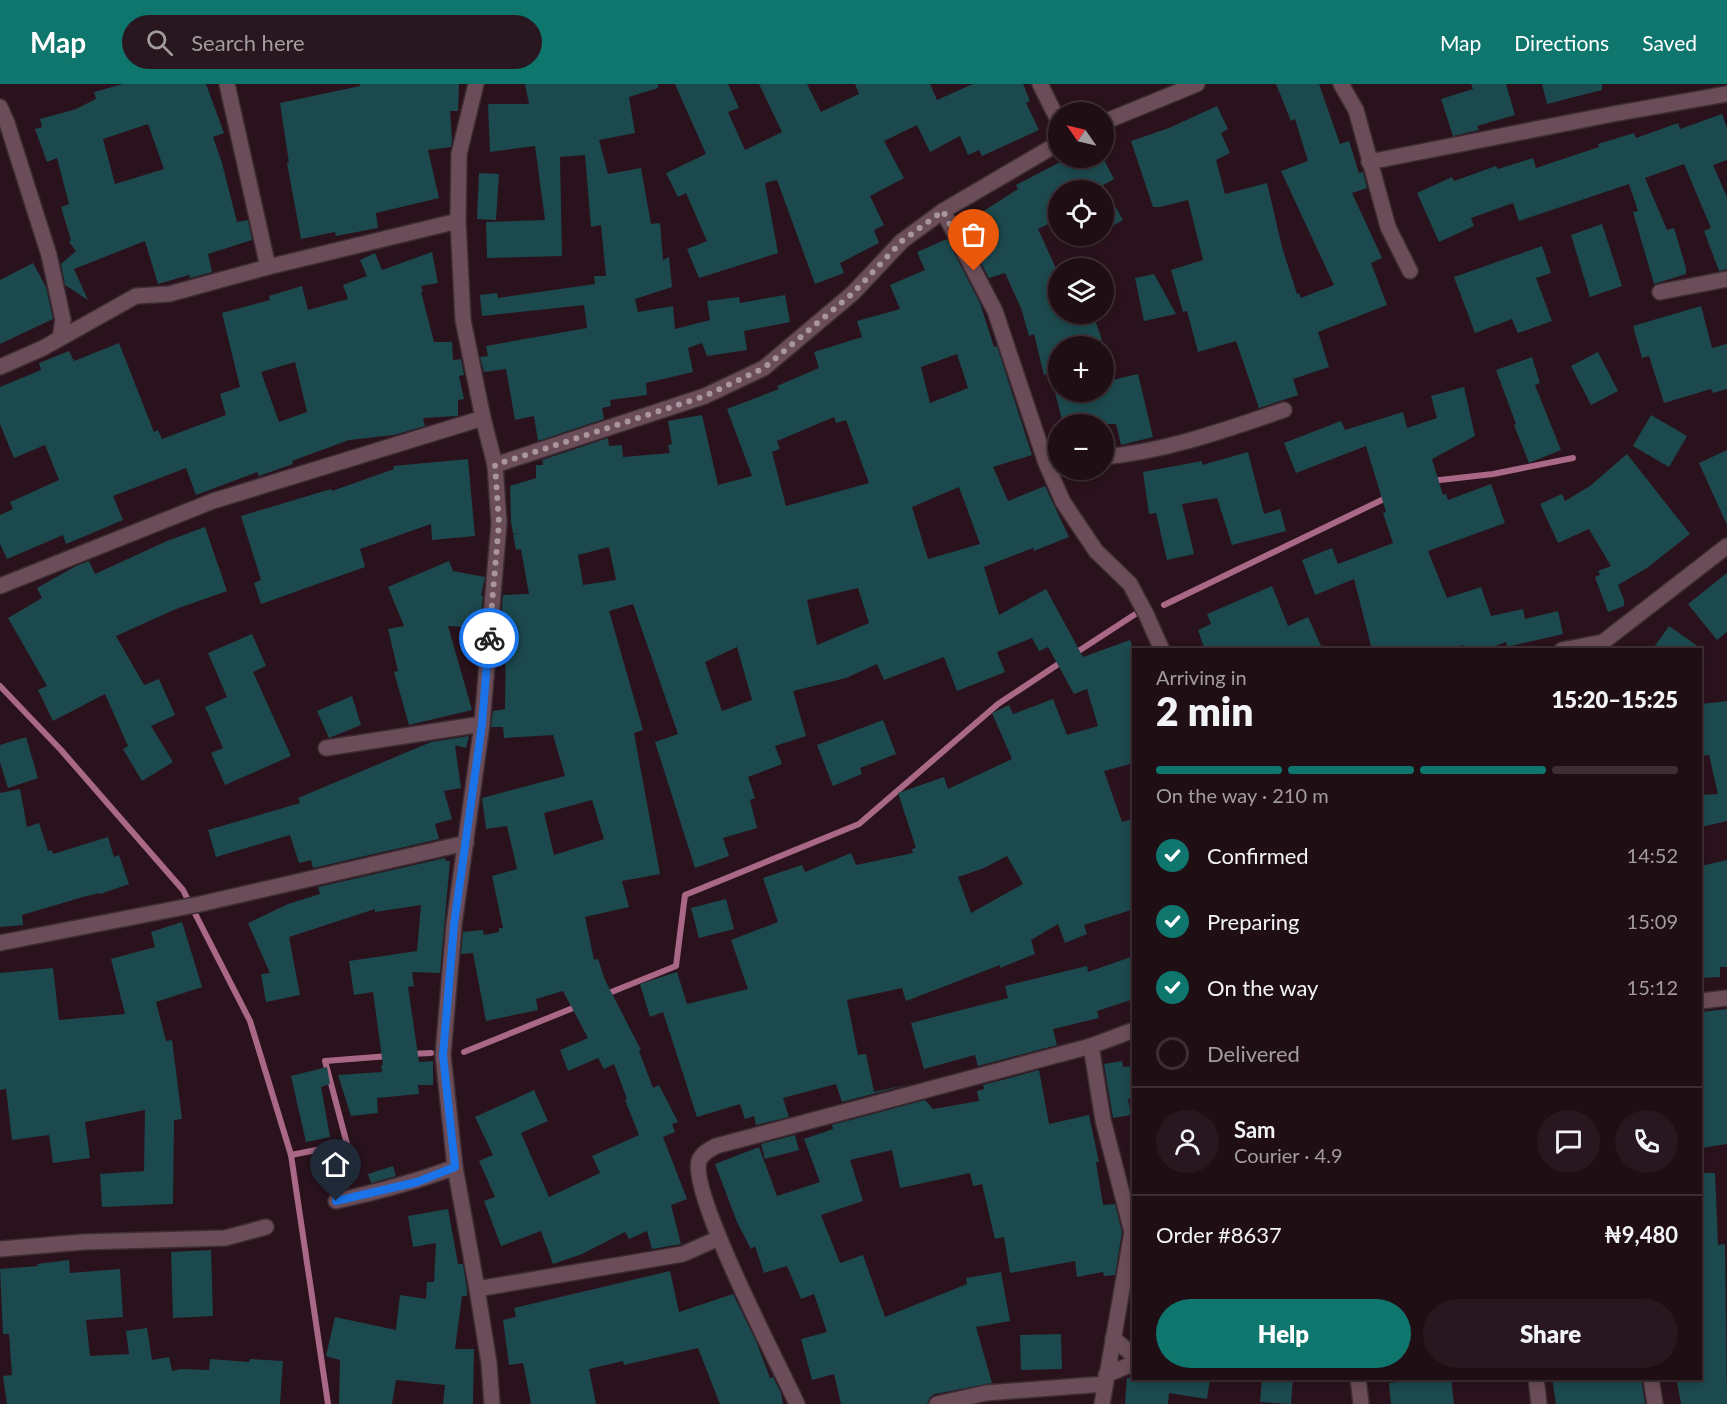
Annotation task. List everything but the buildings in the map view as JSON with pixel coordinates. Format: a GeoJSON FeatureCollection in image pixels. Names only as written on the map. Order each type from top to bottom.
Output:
{"type":"FeatureCollection","features":[{"type":"Feature","properties":{"kind":"street"},"geometry":{"type":"LineString","coordinates":[[227,84],[268,267]]}},
{"type":"Feature","properties":{"kind":"street"},"geometry":{"type":"LineString","coordinates":[[476,84],[459,154],[458,221],[463,320],[495,465],[499,523],[482,724],[454,925],[443,1055],[455,1167],[489,1363],[492,1404]]}},
{"type":"Feature","properties":{"kind":"street"},"geometry":{"type":"LineString","coordinates":[[1040,84],[1049,102]]}},
{"type":"Feature","properties":{"kind":"street"},"geometry":{"type":"LineString","coordinates":[[1114,119],[1197,84]]}},
{"type":"Feature","properties":{"kind":"street"},"geometry":{"type":"LineString","coordinates":[[1341,84],[1356,110],[1388,227],[1410,271]]}},
{"type":"Feature","properties":{"kind":"street"},"geometry":{"type":"LineString","coordinates":[[1369,162],[1727,94]]}},
{"type":"Feature","properties":{"kind":"street"},"geometry":{"type":"LineString","coordinates":[[0,107],[3,124],[49,255],[63,320],[60,338]]}},
{"type":"Feature","properties":{"kind":"street"},"geometry":{"type":"LineString","coordinates":[[495,465],[705,396],[764,368],[853,293],[902,241],[943,211],[1048,149]]}},
{"type":"Feature","properties":{"kind":"street"},"geometry":{"type":"LineString","coordinates":[[943,211],[995,311],[1048,449]]}},
{"type":"Feature","properties":{"kind":"street"},"geometry":{"type":"LineString","coordinates":[[0,367],[60,338],[136,296],[169,294],[268,267],[458,221]]}},
{"type":"Feature","properties":{"kind":"street"},"geometry":{"type":"LineString","coordinates":[[1660,292],[1727,279]]}},
{"type":"Feature","properties":{"kind":"street"},"geometry":{"type":"LineString","coordinates":[[1114,456],[1131,455],[1184,443],[1284,411]]}},
{"type":"Feature","properties":{"kind":"street"},"geometry":{"type":"LineString","coordinates":[[0,586],[213,501],[483,418]]}},
{"type":"Feature","properties":{"kind":"street"},"geometry":{"type":"LineString","coordinates":[[1058,480],[1063,502],[1096,551],[1130,584],[1161,648]]}},
{"type":"Feature","properties":{"kind":"street"},"geometry":{"type":"LineString","coordinates":[[1583,648],[1604,646],[1727,546]]}},
{"type":"Feature","properties":{"kind":"street"},"geometry":{"type":"LineString","coordinates":[[326,748],[482,724]]}},
{"type":"Feature","properties":{"kind":"street"},"geometry":{"type":"LineString","coordinates":[[0,943],[192,906],[466,843]]}},
{"type":"Feature","properties":{"kind":"street"},"geometry":{"type":"LineString","coordinates":[[1702,1001],[1727,998]]}},
{"type":"Feature","properties":{"kind":"street"},"geometry":{"type":"LineString","coordinates":[[797,1404],[719,1238],[699,1178],[698,1162],[702,1154],[716,1146],[1091,1046],[1132,1031]]}},
{"type":"Feature","properties":{"kind":"street"},"geometry":{"type":"LineString","coordinates":[[1091,1046],[1103,1120],[1132,1232],[1102,1404]]}},
{"type":"Feature","properties":{"kind":"street"},"geometry":{"type":"LineString","coordinates":[[336,1201],[417,1182],[455,1167]]}},
{"type":"Feature","properties":{"kind":"street"},"geometry":{"type":"LineString","coordinates":[[0,1249],[83,1242],[225,1238],[266,1227]]}},
{"type":"Feature","properties":{"kind":"street"},"geometry":{"type":"LineString","coordinates":[[477,1289],[683,1254],[719,1238]]}},
{"type":"Feature","properties":{"kind":"street"},"geometry":{"type":"LineString","coordinates":[[1113,1338],[1132,1354]]}},
{"type":"Feature","properties":{"kind":"street"},"geometry":{"type":"LineString","coordinates":[[937,1404],[986,1393],[1105,1380],[1132,1364]]}},
{"type":"Feature","properties":{"kind":"street"},"geometry":{"type":"LineString","coordinates":[[1358,1380],[1361,1404]]}},
{"type":"Feature","properties":{"kind":"street"},"geometry":{"type":"LineString","coordinates":[[1536,1380],[1539,1404]]}},
{"type":"Feature","properties":{"kind":"street"},"geometry":{"type":"LineString","coordinates":[[1651,1380],[1655,1404]]}},
{"type":"Feature","properties":{"kind":"waterway"},"geometry":{"type":"LineString","coordinates":[[1431,481],[1493,474],[1573,458]]}},
{"type":"Feature","properties":{"kind":"waterway"},"geometry":{"type":"LineString","coordinates":[[1164,605],[1388,497]]}},
{"type":"Feature","properties":{"kind":"waterway"},"geometry":{"type":"LineString","coordinates":[[1074,654],[1137,613]]}},
{"type":"Feature","properties":{"kind":"waterway"},"geometry":{"type":"LineString","coordinates":[[604,995],[676,966],[685,895],[859,824],[998,704],[1063,661]]}},
{"type":"Feature","properties":{"kind":"waterway"},"geometry":{"type":"LineString","coordinates":[[0,686],[61,750],[183,890],[250,1021],[291,1155],[328,1404]]}},
{"type":"Feature","properties":{"kind":"waterway"},"geometry":{"type":"LineString","coordinates":[[464,1052],[578,1006]]}},
{"type":"Feature","properties":{"kind":"waterway"},"geometry":{"type":"LineString","coordinates":[[411,1054],[431,1053]]}},
{"type":"Feature","properties":{"kind":"waterway"},"geometry":{"type":"LineString","coordinates":[[291,1155],[347,1144],[325,1061],[389,1056]]}},
{"type":"Feature","properties":{"kind":"way so far"},"geometry":{"type":"LineString","coordinates":[[489,638],[499,523],[495,465],[705,396],[764,368],[853,293],[902,241],[943,211],[974,271]]}},
{"type":"Feature","properties":{"kind":"route"},"geometry":{"type":"LineString","coordinates":[[336,1201],[417,1182],[455,1167],[443,1055],[454,925],[482,724],[489,638]]}}]}
